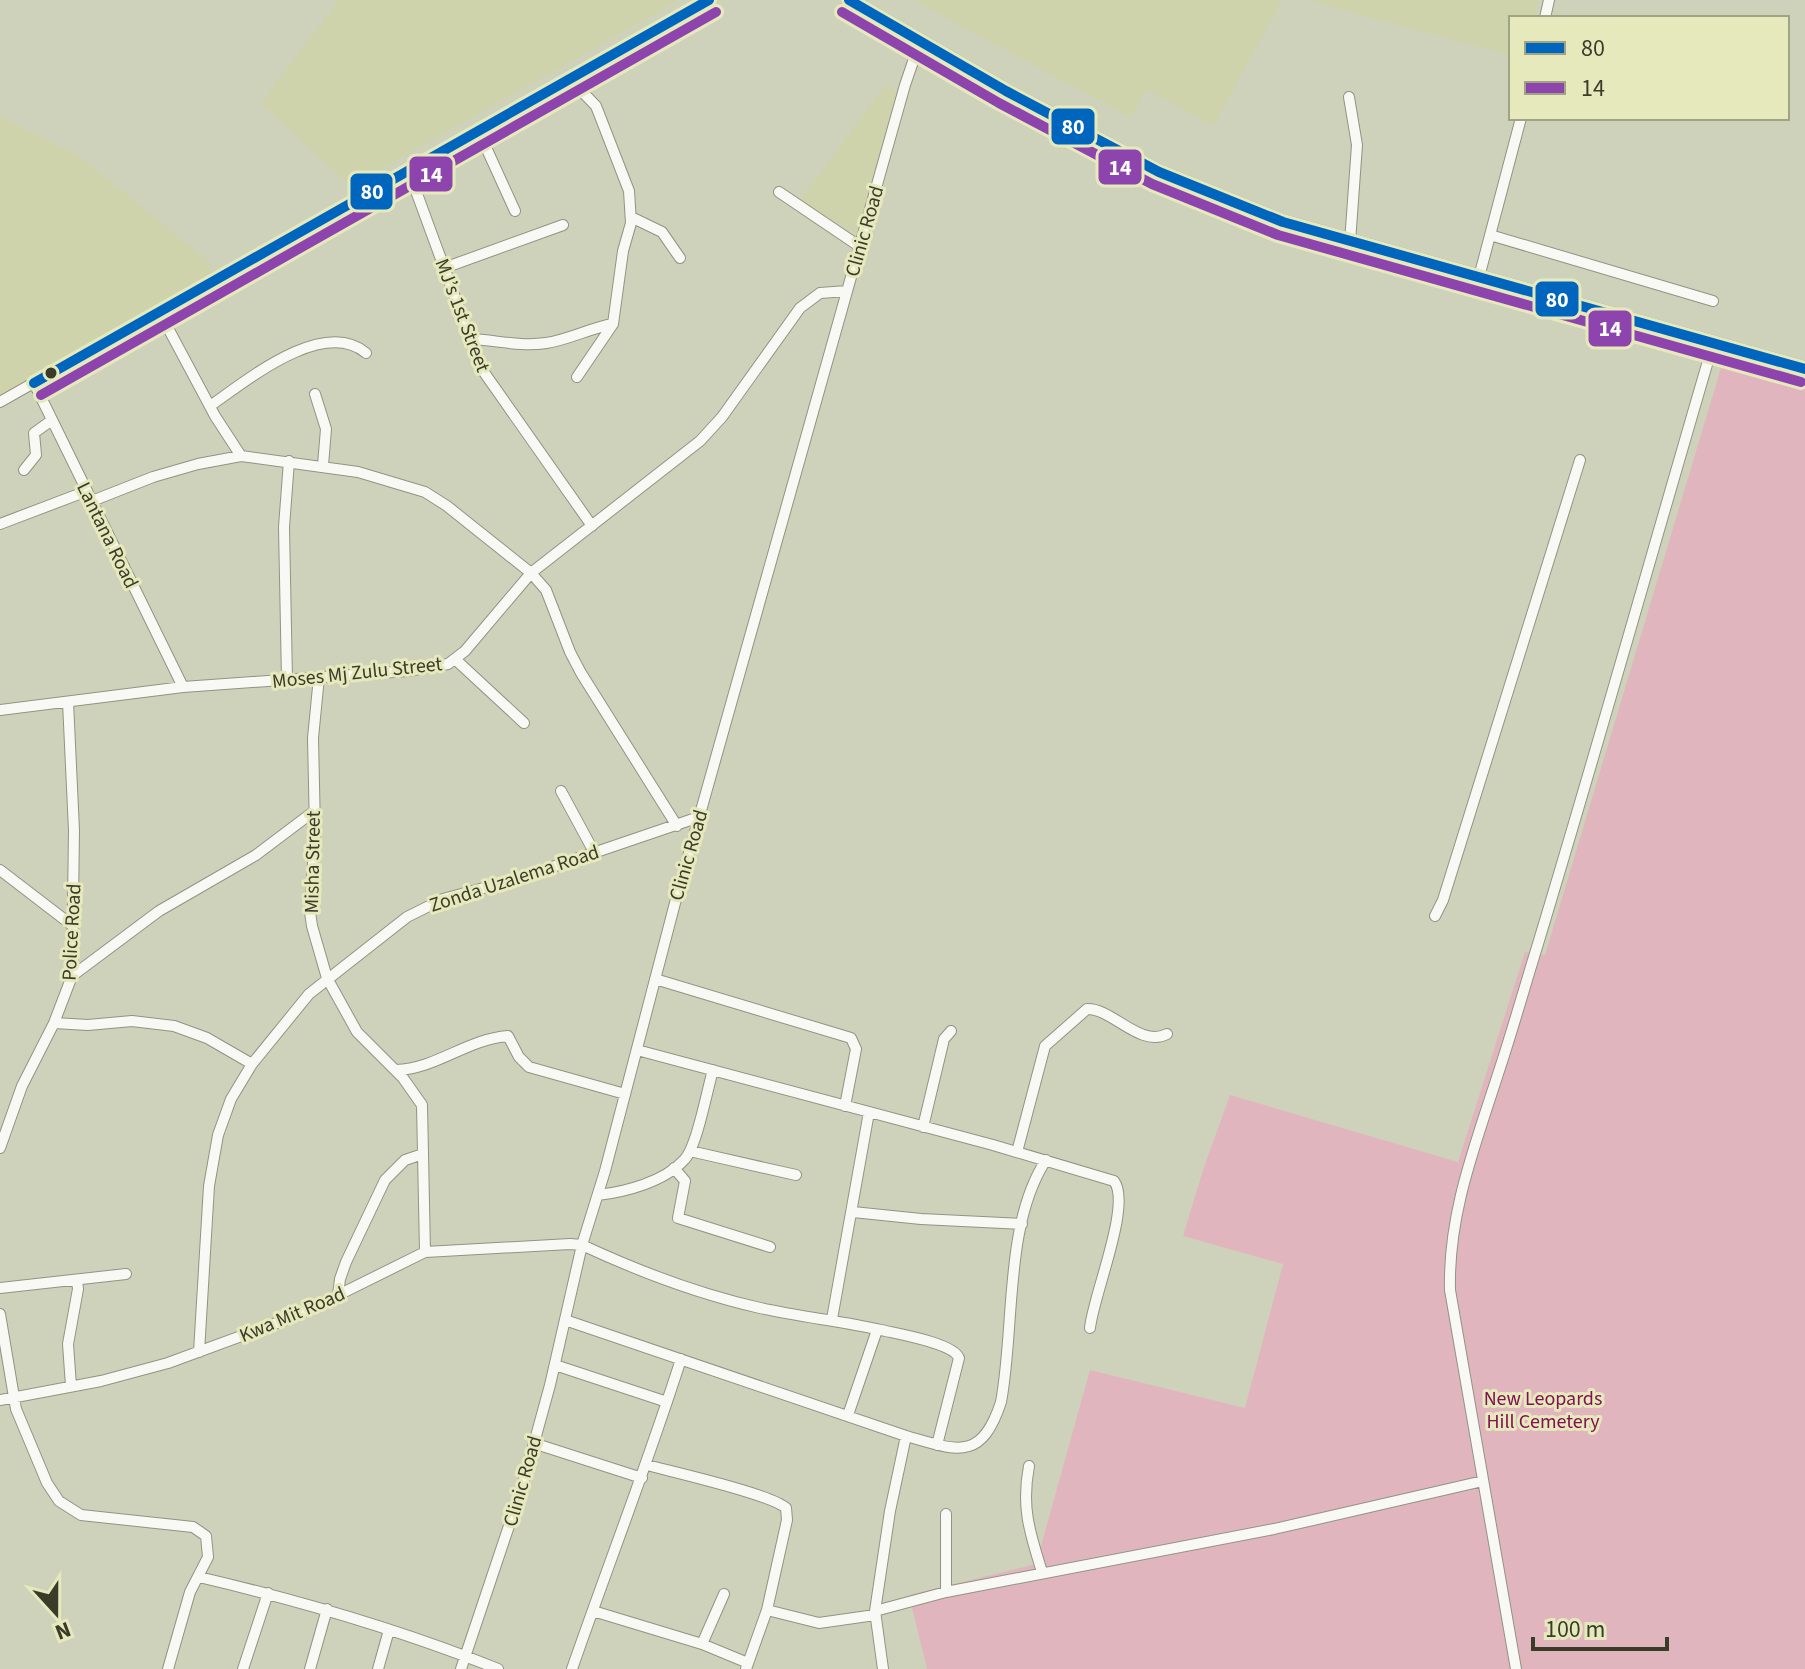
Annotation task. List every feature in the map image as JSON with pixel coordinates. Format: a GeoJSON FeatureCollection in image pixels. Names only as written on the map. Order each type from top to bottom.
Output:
{"type":"FeatureCollection","features":[{"type":"Feature","properties":{"kind":"main road"},"geometry":{"type":"LineString","coordinates":[[849,0],[1006,91],[1159,172],[1283,222],[1805,369]]}},
{"type":"Feature","properties":{"kind":"street"},"geometry":{"type":"LineString","coordinates":[[0,402],[709,0]]}},
{"type":"Feature","properties":{"kind":"street","name":"Clinic Road"},"geometry":{"type":"LineString","coordinates":[[461,1669],[513,1516],[555,1365],[582,1245],[699,817],[859,246],[920,41]]}},
{"type":"Feature","properties":{"kind":"street"},"geometry":{"type":"LineString","coordinates":[[570,79],[596,106],[629,191],[631,217],[613,324],[577,377]]}},
{"type":"Feature","properties":{"kind":"street"},"geometry":{"type":"LineString","coordinates":[[1349,97],[1357,145],[1350,242]]}},
{"type":"Feature","properties":{"kind":"street"},"geometry":{"type":"LineString","coordinates":[[1479,277],[1520,120]]}},
{"type":"Feature","properties":{"kind":"street"},"geometry":{"type":"LineString","coordinates":[[479,132],[515,211]]}},
{"type":"Feature","properties":{"kind":"street","name":"MJ’s 1st Street"},"geometry":{"type":"LineString","coordinates":[[409,172],[481,368],[592,526]]}},
{"type":"Feature","properties":{"kind":"street"},"geometry":{"type":"LineString","coordinates":[[779,192],[859,246]]}},
{"type":"Feature","properties":{"kind":"street"},"geometry":{"type":"LineString","coordinates":[[631,217],[662,232],[680,258]]}},
{"type":"Feature","properties":{"kind":"street"},"geometry":{"type":"LineString","coordinates":[[444,268],[563,225]]}},
{"type":"Feature","properties":{"kind":"street"},"geometry":{"type":"LineString","coordinates":[[1490,235],[1713,301]]}},
{"type":"Feature","properties":{"kind":"street","name":"Moses Mj Zulu Street"},"geometry":{"type":"LineString","coordinates":[[0,710],[183,687],[436,668],[456,660],[531,573],[678,461],[706,435],[800,308],[820,293],[847,291]]}},
{"type":"Feature","properties":{"kind":"street"},"geometry":{"type":"LineString","coordinates":[[160,313],[241,456]]}},
{"type":"Feature","properties":{"kind":"street"},"geometry":{"type":"LineString","coordinates":[[470,339],[517,345],[549,343],[613,324]]}},
{"type":"Feature","properties":{"kind":"street"},"geometry":{"type":"LineString","coordinates":[[210,406],[282,357],[328,343],[355,344],[366,353]]}},
{"type":"Feature","properties":{"kind":"street"},"geometry":{"type":"LineString","coordinates":[[1516,1669],[1450,1290],[1449,1261],[1454,1219],[1467,1166],[1551,901],[1713,344]]}},
{"type":"Feature","properties":{"kind":"street","name":"Lantana Road"},"geometry":{"type":"LineString","coordinates":[[34,383],[183,687]]}},
{"type":"Feature","properties":{"kind":"street"},"geometry":{"type":"LineString","coordinates":[[315,394],[326,429],[323,465]]}},
{"type":"Feature","properties":{"kind":"street"},"geometry":{"type":"LineString","coordinates":[[24,470],[36,455],[34,433],[52,420]]}},
{"type":"Feature","properties":{"kind":"street"},"geometry":{"type":"LineString","coordinates":[[0,524],[198,464],[241,456],[323,465],[425,492],[531,573],[553,602],[570,652],[581,673],[677,826]]}},
{"type":"Feature","properties":{"kind":"street"},"geometry":{"type":"LineString","coordinates":[[1435,916],[1443,900],[1580,460]]}},
{"type":"Feature","properties":{"kind":"street"},"geometry":{"type":"LineString","coordinates":[[287,680],[284,527],[289,461]]}},
{"type":"Feature","properties":{"kind":"street"},"geometry":{"type":"LineString","coordinates":[[456,660],[524,723]]}},
{"type":"Feature","properties":{"kind":"street","name":"Misha Street"},"geometry":{"type":"LineString","coordinates":[[319,677],[313,738],[313,878],[310,912],[327,978],[357,1032],[396,1070],[422,1105],[425,1252]]}},
{"type":"Feature","properties":{"kind":"street","name":"Police Road"},"geometry":{"type":"LineString","coordinates":[[0,1148],[22,1086],[54,1023],[72,976],[74,830],[68,702]]}},
{"type":"Feature","properties":{"kind":"street"},"geometry":{"type":"LineString","coordinates":[[561,791],[594,852]]}},
{"type":"Feature","properties":{"kind":"street"},"geometry":{"type":"LineString","coordinates":[[72,976],[159,911],[256,855],[313,812]]}},
{"type":"Feature","properties":{"kind":"street","name":"Zonda Uzalema Road"},"geometry":{"type":"LineString","coordinates":[[199,1352],[209,1186],[214,1152],[231,1099],[252,1064],[300,1004],[327,978],[422,908],[699,817]]}},
{"type":"Feature","properties":{"kind":"street"},"geometry":{"type":"LineString","coordinates":[[0,870],[73,926]]}},
{"type":"Feature","properties":{"kind":"street"},"geometry":{"type":"LineString","coordinates":[[655,979],[851,1038],[856,1049],[845,1106]]}},
{"type":"Feature","properties":{"kind":"street"},"geometry":{"type":"LineString","coordinates":[[1017,1152],[1045,1046],[1087,1009],[1154,1037],[1167,1034]]}},
{"type":"Feature","properties":{"kind":"street"},"geometry":{"type":"LineString","coordinates":[[54,1023],[88,1025],[140,1021],[174,1026],[207,1038],[252,1064]]}},
{"type":"Feature","properties":{"kind":"street"},"geometry":{"type":"LineString","coordinates":[[923,1127],[944,1039],[951,1031]]}},
{"type":"Feature","properties":{"kind":"street"},"geometry":{"type":"LineString","coordinates":[[396,1070],[422,1068],[451,1052],[508,1036],[519,1057],[529,1067],[625,1094]]}},
{"type":"Feature","properties":{"kind":"street"},"geometry":{"type":"LineString","coordinates":[[637,1050],[1114,1181],[1119,1188],[1117,1214],[1105,1269],[1091,1312],[1090,1328]]}},
{"type":"Feature","properties":{"kind":"street"},"geometry":{"type":"LineString","coordinates":[[598,1195],[633,1190],[684,1160],[690,1151],[713,1070]]}},
{"type":"Feature","properties":{"kind":"street"},"geometry":{"type":"LineString","coordinates":[[832,1319],[869,1112]]}},
{"type":"Feature","properties":{"kind":"street"},"geometry":{"type":"LineString","coordinates":[[690,1151],[796,1175]]}},
{"type":"Feature","properties":{"kind":"street"},"geometry":{"type":"LineString","coordinates":[[338,1295],[346,1262],[385,1180],[405,1160],[423,1154]]}},
{"type":"Feature","properties":{"kind":"street"},"geometry":{"type":"LineString","coordinates":[[565,1320],[906,1436],[961,1450],[976,1443],[995,1418],[1005,1380],[1011,1299],[1022,1224],[1030,1191],[1046,1160]]}},
{"type":"Feature","properties":{"kind":"street"},"geometry":{"type":"LineString","coordinates":[[674,1168],[685,1181],[678,1218],[770,1247]]}},
{"type":"Feature","properties":{"kind":"street"},"geometry":{"type":"LineString","coordinates":[[853,1212],[1022,1224]]}},
{"type":"Feature","properties":{"kind":"street"},"geometry":{"type":"LineString","coordinates":[[582,1245],[660,1280],[759,1308],[832,1319],[958,1353],[937,1445]]}},
{"type":"Feature","properties":{"kind":"street","name":"Kwa Mit Road"},"geometry":{"type":"LineString","coordinates":[[0,1400],[168,1363],[274,1325],[425,1252],[582,1245]]}},
{"type":"Feature","properties":{"kind":"street"},"geometry":{"type":"LineString","coordinates":[[0,1288],[126,1274]]}},
{"type":"Feature","properties":{"kind":"street"},"geometry":{"type":"LineString","coordinates":[[71,1386],[68,1344],[77,1281]]}},
{"type":"Feature","properties":{"kind":"street"},"geometry":{"type":"LineString","coordinates":[[0,1314],[20,1422],[47,1483],[59,1501],[81,1515],[198,1529],[206,1536],[209,1550],[206,1565],[187,1600],[168,1669]]}},
{"type":"Feature","properties":{"kind":"street"},"geometry":{"type":"LineString","coordinates":[[848,1415],[877,1330]]}},
{"type":"Feature","properties":{"kind":"street"},"geometry":{"type":"LineString","coordinates":[[572,1669],[647,1465],[681,1359]]}},
{"type":"Feature","properties":{"kind":"street"},"geometry":{"type":"LineString","coordinates":[[555,1365],[667,1402]]}},
{"type":"Feature","properties":{"kind":"street"},"geometry":{"type":"LineString","coordinates":[[883,1669],[875,1613],[890,1511],[906,1436]]}},
{"type":"Feature","properties":{"kind":"street"},"geometry":{"type":"LineString","coordinates":[[533,1443],[642,1478]]}},
{"type":"Feature","properties":{"kind":"street"},"geometry":{"type":"LineString","coordinates":[[593,1611],[702,1644],[747,1666],[767,1610],[787,1520],[786,1508],[752,1494],[647,1465]]}},
{"type":"Feature","properties":{"kind":"street"},"geometry":{"type":"LineString","coordinates":[[1029,1466],[1025,1504],[1042,1572]]}},
{"type":"Feature","properties":{"kind":"street"},"geometry":{"type":"LineString","coordinates":[[767,1610],[819,1623],[875,1613],[946,1592],[1274,1529],[1483,1481]]}},
{"type":"Feature","properties":{"kind":"street"},"geometry":{"type":"LineString","coordinates":[[946,1514],[946,1592]]}},
{"type":"Feature","properties":{"kind":"street"},"geometry":{"type":"LineString","coordinates":[[199,1577],[327,1609],[498,1669]]}},
{"type":"Feature","properties":{"kind":"street"},"geometry":{"type":"LineString","coordinates":[[243,1669],[268,1593]]}},
{"type":"Feature","properties":{"kind":"street"},"geometry":{"type":"LineString","coordinates":[[702,1644],[724,1594]]}},
{"type":"Feature","properties":{"kind":"street"},"geometry":{"type":"LineString","coordinates":[[310,1669],[327,1609]]}},
{"type":"Feature","properties":{"kind":"street"},"geometry":{"type":"LineString","coordinates":[[378,1669],[389,1630]]}},
{"type":"Feature","properties":{"kind":"shaded area"},"geometry":{"type":"Polygon","coordinates":[[[339,0],[679,0],[350,187],[261,103],[339,0]]]}},
{"type":"Feature","properties":{"kind":"shaded area"},"geometry":{"type":"Polygon","coordinates":[[[913,0],[1282,0],[1213,126],[1147,89],[1130,117],[913,0]]]}},
{"type":"Feature","properties":{"kind":"shaded area"},"geometry":{"type":"Polygon","coordinates":[[[1307,0],[1539,0],[1535,16],[1509,16],[1509,55],[1307,0]]]}},
{"type":"Feature","properties":{"kind":"shaded area"},"geometry":{"type":"Polygon","coordinates":[[[886,84],[898,92],[860,236],[799,201],[886,84]]]}},
{"type":"Feature","properties":{"kind":"shaded area"},"geometry":{"type":"Polygon","coordinates":[[[0,116],[78,155],[212,264],[210,277],[0,399],[0,116]]]}},
{"type":"Feature","properties":{"kind":"green space","name":"New Leopards Hill Cemetery"},"geometry":{"type":"Polygon","coordinates":[[[1724,358],[1805,381],[1805,1669],[927,1669],[909,1595],[1036,1564],[1090,1370],[1245,1408],[1283,1264],[1183,1236],[1230,1095],[1458,1162],[1525,952],[1545,955],[1724,358]]]}},
{"type":"Feature","properties":{"kind":"transit line","name":"80"},"geometry":{"type":"LineString","coordinates":[[34,383],[709,0]]}},
{"type":"Feature","properties":{"kind":"transit line","name":"80"},"geometry":{"type":"LineString","coordinates":[[849,0],[1006,91],[1159,172],[1283,222],[1805,369]]}},
{"type":"Feature","properties":{"kind":"transit line","name":"14"},"geometry":{"type":"LineString","coordinates":[[41,395],[716,12]]}},
{"type":"Feature","properties":{"kind":"transit line","name":"14"},"geometry":{"type":"LineString","coordinates":[[842,12],[999,103],[1152,184],[1278,235],[1801,382]]}}]}
